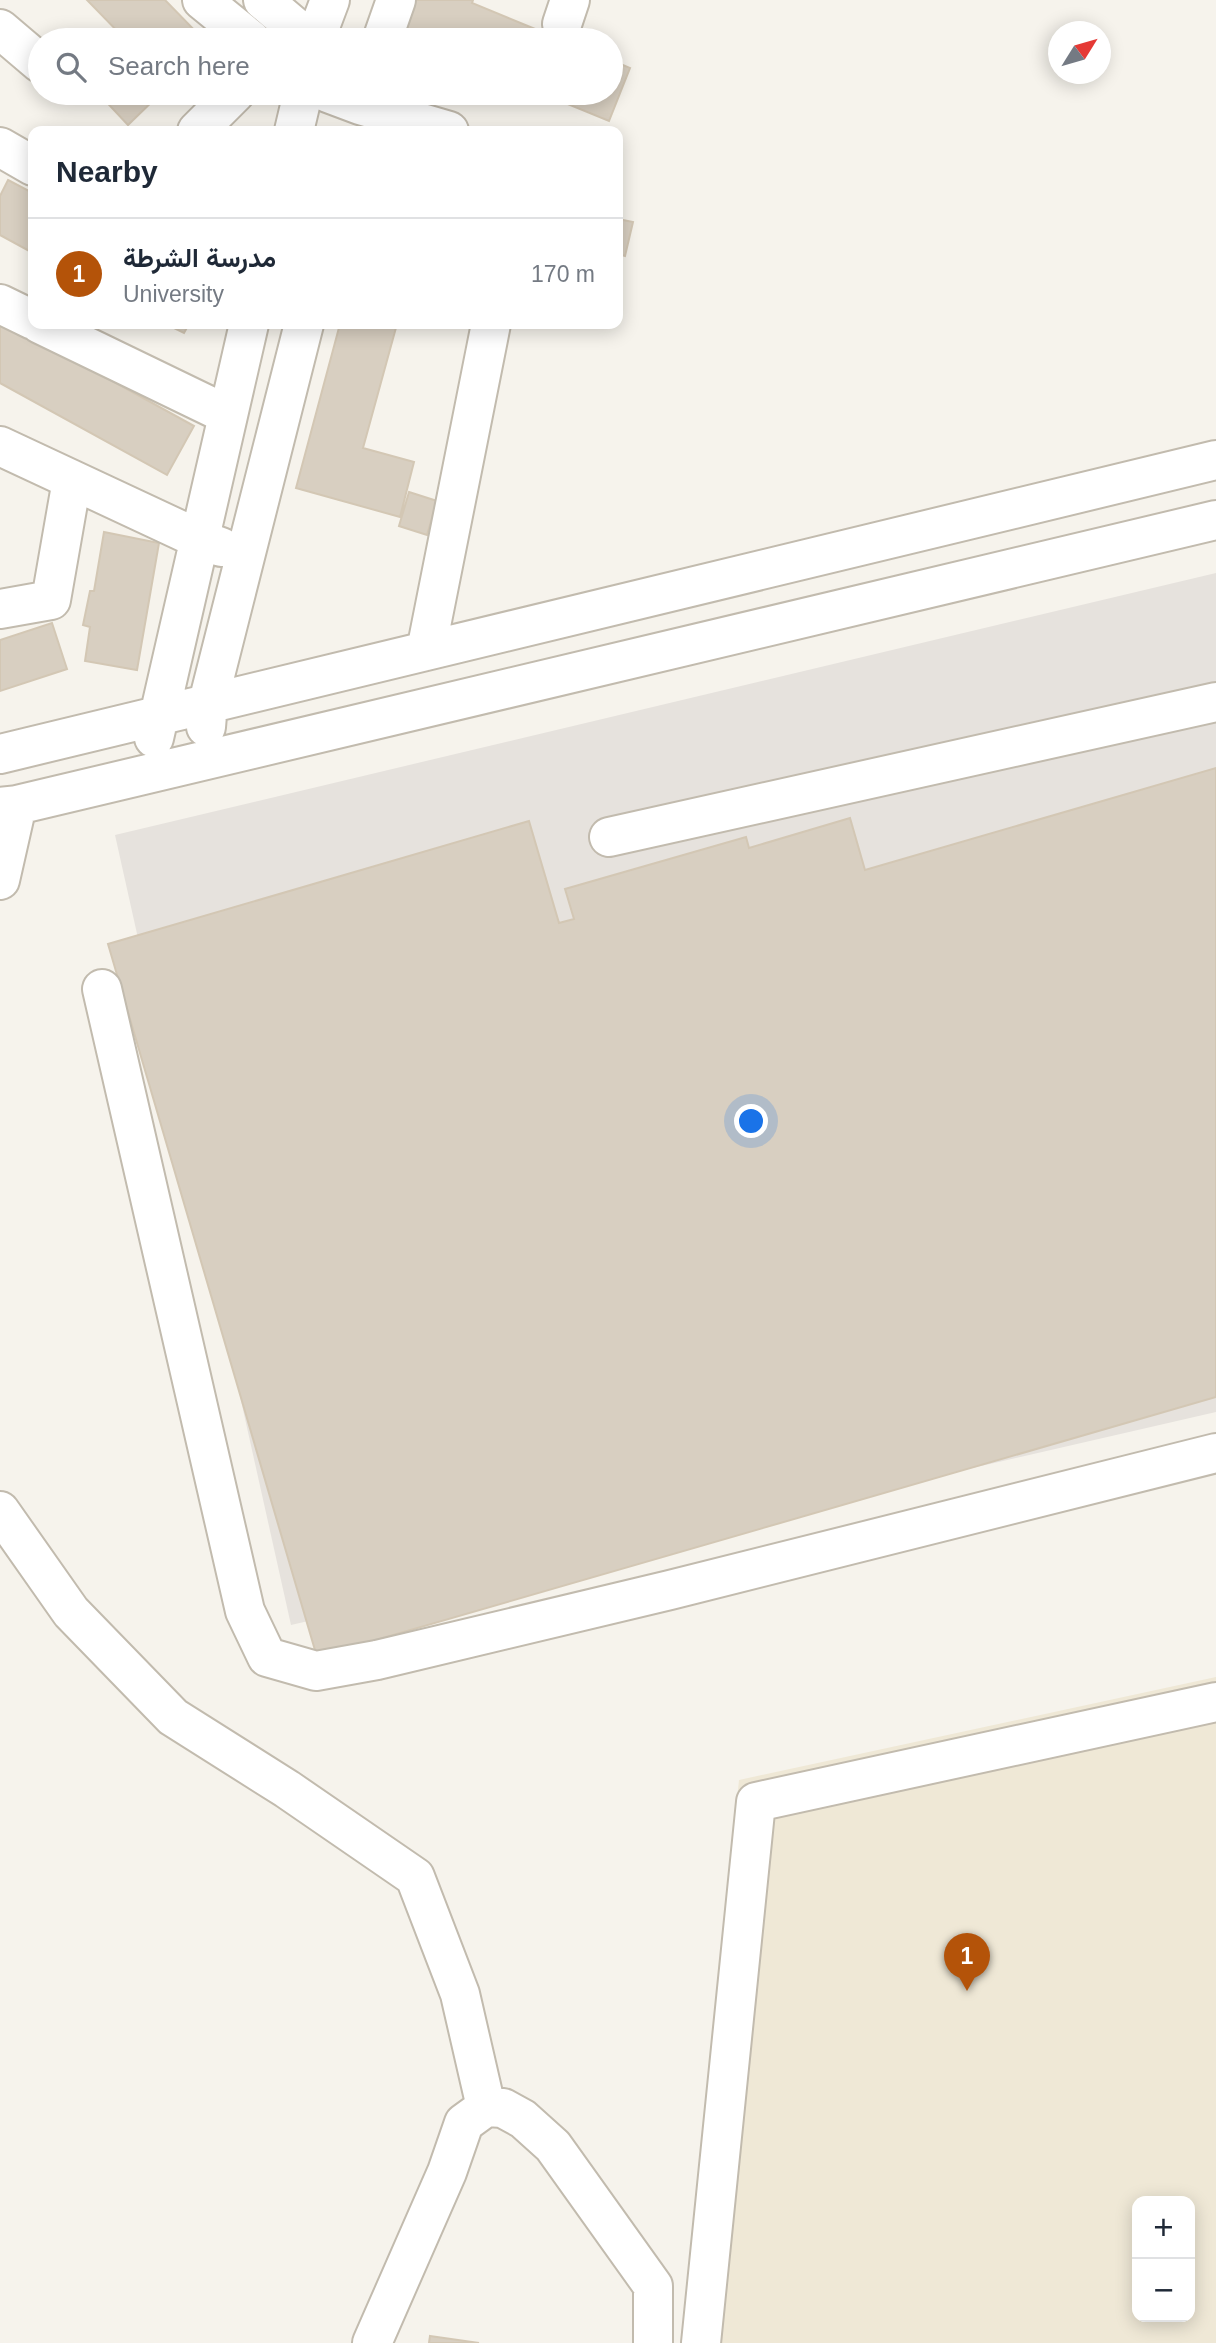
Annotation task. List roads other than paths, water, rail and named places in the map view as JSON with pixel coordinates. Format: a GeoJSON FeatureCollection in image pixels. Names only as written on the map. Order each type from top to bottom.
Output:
{"type":"FeatureCollection","features":[{"type":"Feature","properties":{"kind":"street"},"geometry":{"type":"LineString","coordinates":[[202,0],[236,28]]}},
{"type":"Feature","properties":{"kind":"street"},"geometry":{"type":"LineString","coordinates":[[263,0],[296,28]]}},
{"type":"Feature","properties":{"kind":"street"},"geometry":{"type":"LineString","coordinates":[[320,28],[330,0]]}},
{"type":"Feature","properties":{"kind":"street"},"geometry":{"type":"LineString","coordinates":[[386,28],[396,0]]}},
{"type":"Feature","properties":{"kind":"street"},"geometry":{"type":"LineString","coordinates":[[0,29],[28,53]]}},
{"type":"Feature","properties":{"kind":"street"},"geometry":{"type":"LineString","coordinates":[[202,126],[223,105]]}},
{"type":"Feature","properties":{"kind":"street"},"geometry":{"type":"LineString","coordinates":[[295,126],[300,105]]}},
{"type":"Feature","properties":{"kind":"street"},"geometry":{"type":"LineString","coordinates":[[358,105],[432,126]]}},
{"type":"Feature","properties":{"kind":"street"},"geometry":{"type":"LineString","coordinates":[[0,147],[28,163]]}},
{"type":"Feature","properties":{"kind":"street"},"geometry":{"type":"LineString","coordinates":[[0,304],[28,318]]}},
{"type":"Feature","properties":{"kind":"street"},"geometry":{"type":"LineString","coordinates":[[50,329],[228,415]]}},
{"type":"Feature","properties":{"kind":"street"},"geometry":{"type":"LineString","coordinates":[[146,774],[248,329]]}},
{"type":"Feature","properties":{"kind":"street"},"geometry":{"type":"LineString","coordinates":[[204,760],[208,704],[303,329]]}},
{"type":"Feature","properties":{"kind":"street"},"geometry":{"type":"LineString","coordinates":[[426,650],[490,329]]}},
{"type":"Feature","properties":{"kind":"street"},"geometry":{"type":"LineString","coordinates":[[0,446],[199,539],[246,556]]}},
{"type":"Feature","properties":{"kind":"street"},"geometry":{"type":"LineString","coordinates":[[0,754],[1216,460]]}},
{"type":"Feature","properties":{"kind":"street"},"geometry":{"type":"LineString","coordinates":[[0,609],[51,600],[72,480]]}},
{"type":"Feature","properties":{"kind":"street"},"geometry":{"type":"LineString","coordinates":[[0,880],[8,806],[1216,520]]}},
{"type":"Feature","properties":{"kind":"street"},"geometry":{"type":"LineString","coordinates":[[609,837],[1216,702]]}},
{"type":"Feature","properties":{"kind":"street"},"geometry":{"type":"LineString","coordinates":[[102,989],[245,1611],[268,1657],[316,1671],[377,1660],[670,1590],[1216,1452]]}},
{"type":"Feature","properties":{"kind":"street"},"geometry":{"type":"LineString","coordinates":[[0,1511],[71,1612],[173,1717],[288,1789],[415,1877],[460,1994],[486,2108]]}},
{"type":"Feature","properties":{"kind":"street"},"geometry":{"type":"LineString","coordinates":[[701,2343],[756,1802],[1216,1702]]}},
{"type":"Feature","properties":{"kind":"street"},"geometry":{"type":"LineString","coordinates":[[372,2343],[447,2172],[464,2123],[486,2108],[503,2108],[523,2119],[553,2146],[653,2286],[653,2343]]}},
{"type":"Feature","properties":{"kind":"place","name":"مدرسة الشرطة"},"geometry":{"type":"Point","coordinates":[967,1991]}}]}
